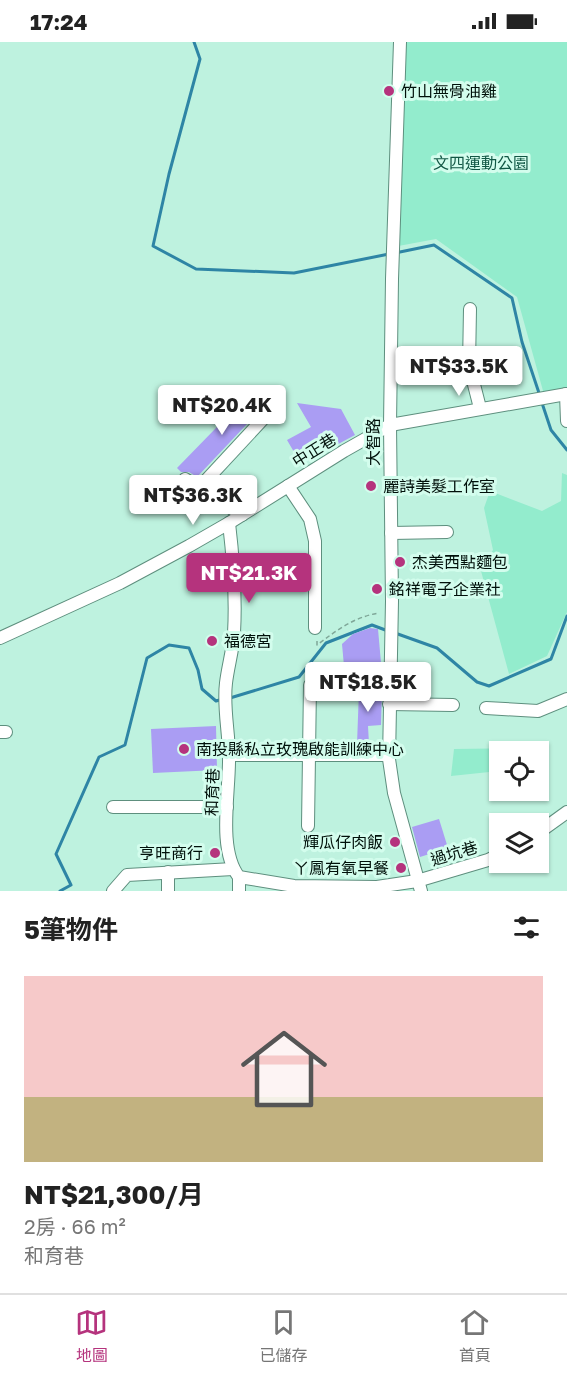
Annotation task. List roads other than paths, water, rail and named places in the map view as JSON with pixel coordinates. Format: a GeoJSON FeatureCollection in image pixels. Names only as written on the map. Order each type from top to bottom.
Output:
{"type":"FeatureCollection","features":[{"type":"Feature","properties":{"kind":"street","name":"大智路"},"geometry":{"type":"LineString","coordinates":[[389,704],[392,254],[400,42]]}},
{"type":"Feature","properties":{"kind":"street"},"geometry":{"type":"LineString","coordinates":[[470,309],[469,365],[480,408]]}},
{"type":"Feature","properties":{"kind":"street","name":"中正巷"},"geometry":{"type":"LineString","coordinates":[[0,638],[120,583],[229,523],[390,425],[566,394]]}},
{"type":"Feature","properties":{"kind":"street"},"geometry":{"type":"LineString","coordinates":[[566,394],[567,421]]}},
{"type":"Feature","properties":{"kind":"street"},"geometry":{"type":"LineString","coordinates":[[199,488],[276,405]]}},
{"type":"Feature","properties":{"kind":"street"},"geometry":{"type":"LineString","coordinates":[[185,479],[242,515]]}},
{"type":"Feature","properties":{"kind":"street"},"geometry":{"type":"LineString","coordinates":[[288,486],[310,519],[315,541],[315,628]]}},
{"type":"Feature","properties":{"kind":"street","name":"和育巷"},"geometry":{"type":"LineString","coordinates":[[229,523],[232,547],[234,633],[225,705],[230,755],[227,807],[228,848],[239,891]]}},
{"type":"Feature","properties":{"kind":"street"},"geometry":{"type":"LineString","coordinates":[[391,533],[447,532]]}},
{"type":"Feature","properties":{"kind":"street"},"geometry":{"type":"LineString","coordinates":[[308,826],[310,685]]}},
{"type":"Feature","properties":{"kind":"street"},"geometry":{"type":"LineString","coordinates":[[486,708],[538,711],[567,699]]}},
{"type":"Feature","properties":{"kind":"street"},"geometry":{"type":"LineString","coordinates":[[112,891],[127,875],[168,872],[236,873],[310,889],[419,886],[394,793],[389,755],[389,704],[453,705]]}},
{"type":"Feature","properties":{"kind":"street"},"geometry":{"type":"LineString","coordinates":[[230,755],[389,755]]}},
{"type":"Feature","properties":{"kind":"street"},"geometry":{"type":"LineString","coordinates":[[113,807],[227,807]]}},
{"type":"Feature","properties":{"kind":"street"},"geometry":{"type":"LineString","coordinates":[[549,825],[567,812]]}},
{"type":"Feature","properties":{"kind":"street","name":"過坑巷"},"geometry":{"type":"LineString","coordinates":[[419,886],[489,860]]}},
{"type":"Feature","properties":{"kind":"street"},"geometry":{"type":"LineString","coordinates":[[168,872],[168,891]]}},
{"type":"Feature","properties":{"kind":"street"},"geometry":{"type":"LineString","coordinates":[[125,891],[127,875]]}},
{"type":"Feature","properties":{"kind":"waterway"},"geometry":{"type":"LineString","coordinates":[[194,42],[200,59],[169,174],[153,246],[196,269],[294,273],[389,254]]}},
{"type":"Feature","properties":{"kind":"waterway"},"geometry":{"type":"LineString","coordinates":[[395,253],[434,245],[512,298],[522,342],[540,396]]}},
{"type":"Feature","properties":{"kind":"waterway"},"geometry":{"type":"LineString","coordinates":[[542,403],[551,430],[567,450]]}},
{"type":"Feature","properties":{"kind":"waterway"},"geometry":{"type":"LineString","coordinates":[[395,633],[437,648],[477,682],[489,686],[551,659],[567,616]]}},
{"type":"Feature","properties":{"kind":"waterway"},"geometry":{"type":"LineString","coordinates":[[230,698],[299,677],[326,643],[372,625],[388,631]]}},
{"type":"Feature","properties":{"kind":"waterway"},"geometry":{"type":"LineString","coordinates":[[60,891],[71,885],[56,854],[99,757],[125,745],[147,658],[169,645],[189,648],[198,670],[202,689],[216,701],[223,699]]}},
{"type":"Feature","properties":{"kind":"place","name":"竹山無骨油雞"},"geometry":{"type":"Point","coordinates":[389,91]}},
{"type":"Feature","properties":{"kind":"place","name":"麗詩美髮工作室"},"geometry":{"type":"Point","coordinates":[371,486]}},
{"type":"Feature","properties":{"kind":"place","name":"杰美西點麵包"},"geometry":{"type":"Point","coordinates":[400,562]}},
{"type":"Feature","properties":{"kind":"place","name":"銘祥電子企業社"},"geometry":{"type":"Point","coordinates":[377,589]}},
{"type":"Feature","properties":{"kind":"place","name":"福德宮"},"geometry":{"type":"Point","coordinates":[212,641]}},
{"type":"Feature","properties":{"kind":"place","name":"南投縣私立玫瑰啟能訓練中心"},"geometry":{"type":"Point","coordinates":[184,749]}},
{"type":"Feature","properties":{"kind":"place","name":"輝瓜仔肉飯"},"geometry":{"type":"Point","coordinates":[395,842]}},
{"type":"Feature","properties":{"kind":"place","name":"亨旺商行"},"geometry":{"type":"Point","coordinates":[215,853]}},
{"type":"Feature","properties":{"kind":"place","name":"ㄚ鳳有氧早餐"},"geometry":{"type":"Point","coordinates":[401,868]}},
{"type":"Feature","properties":{"kind":"park label","name":"文四運動公園"},"geometry":{"type":"Point","coordinates":[481,163]}}]}
